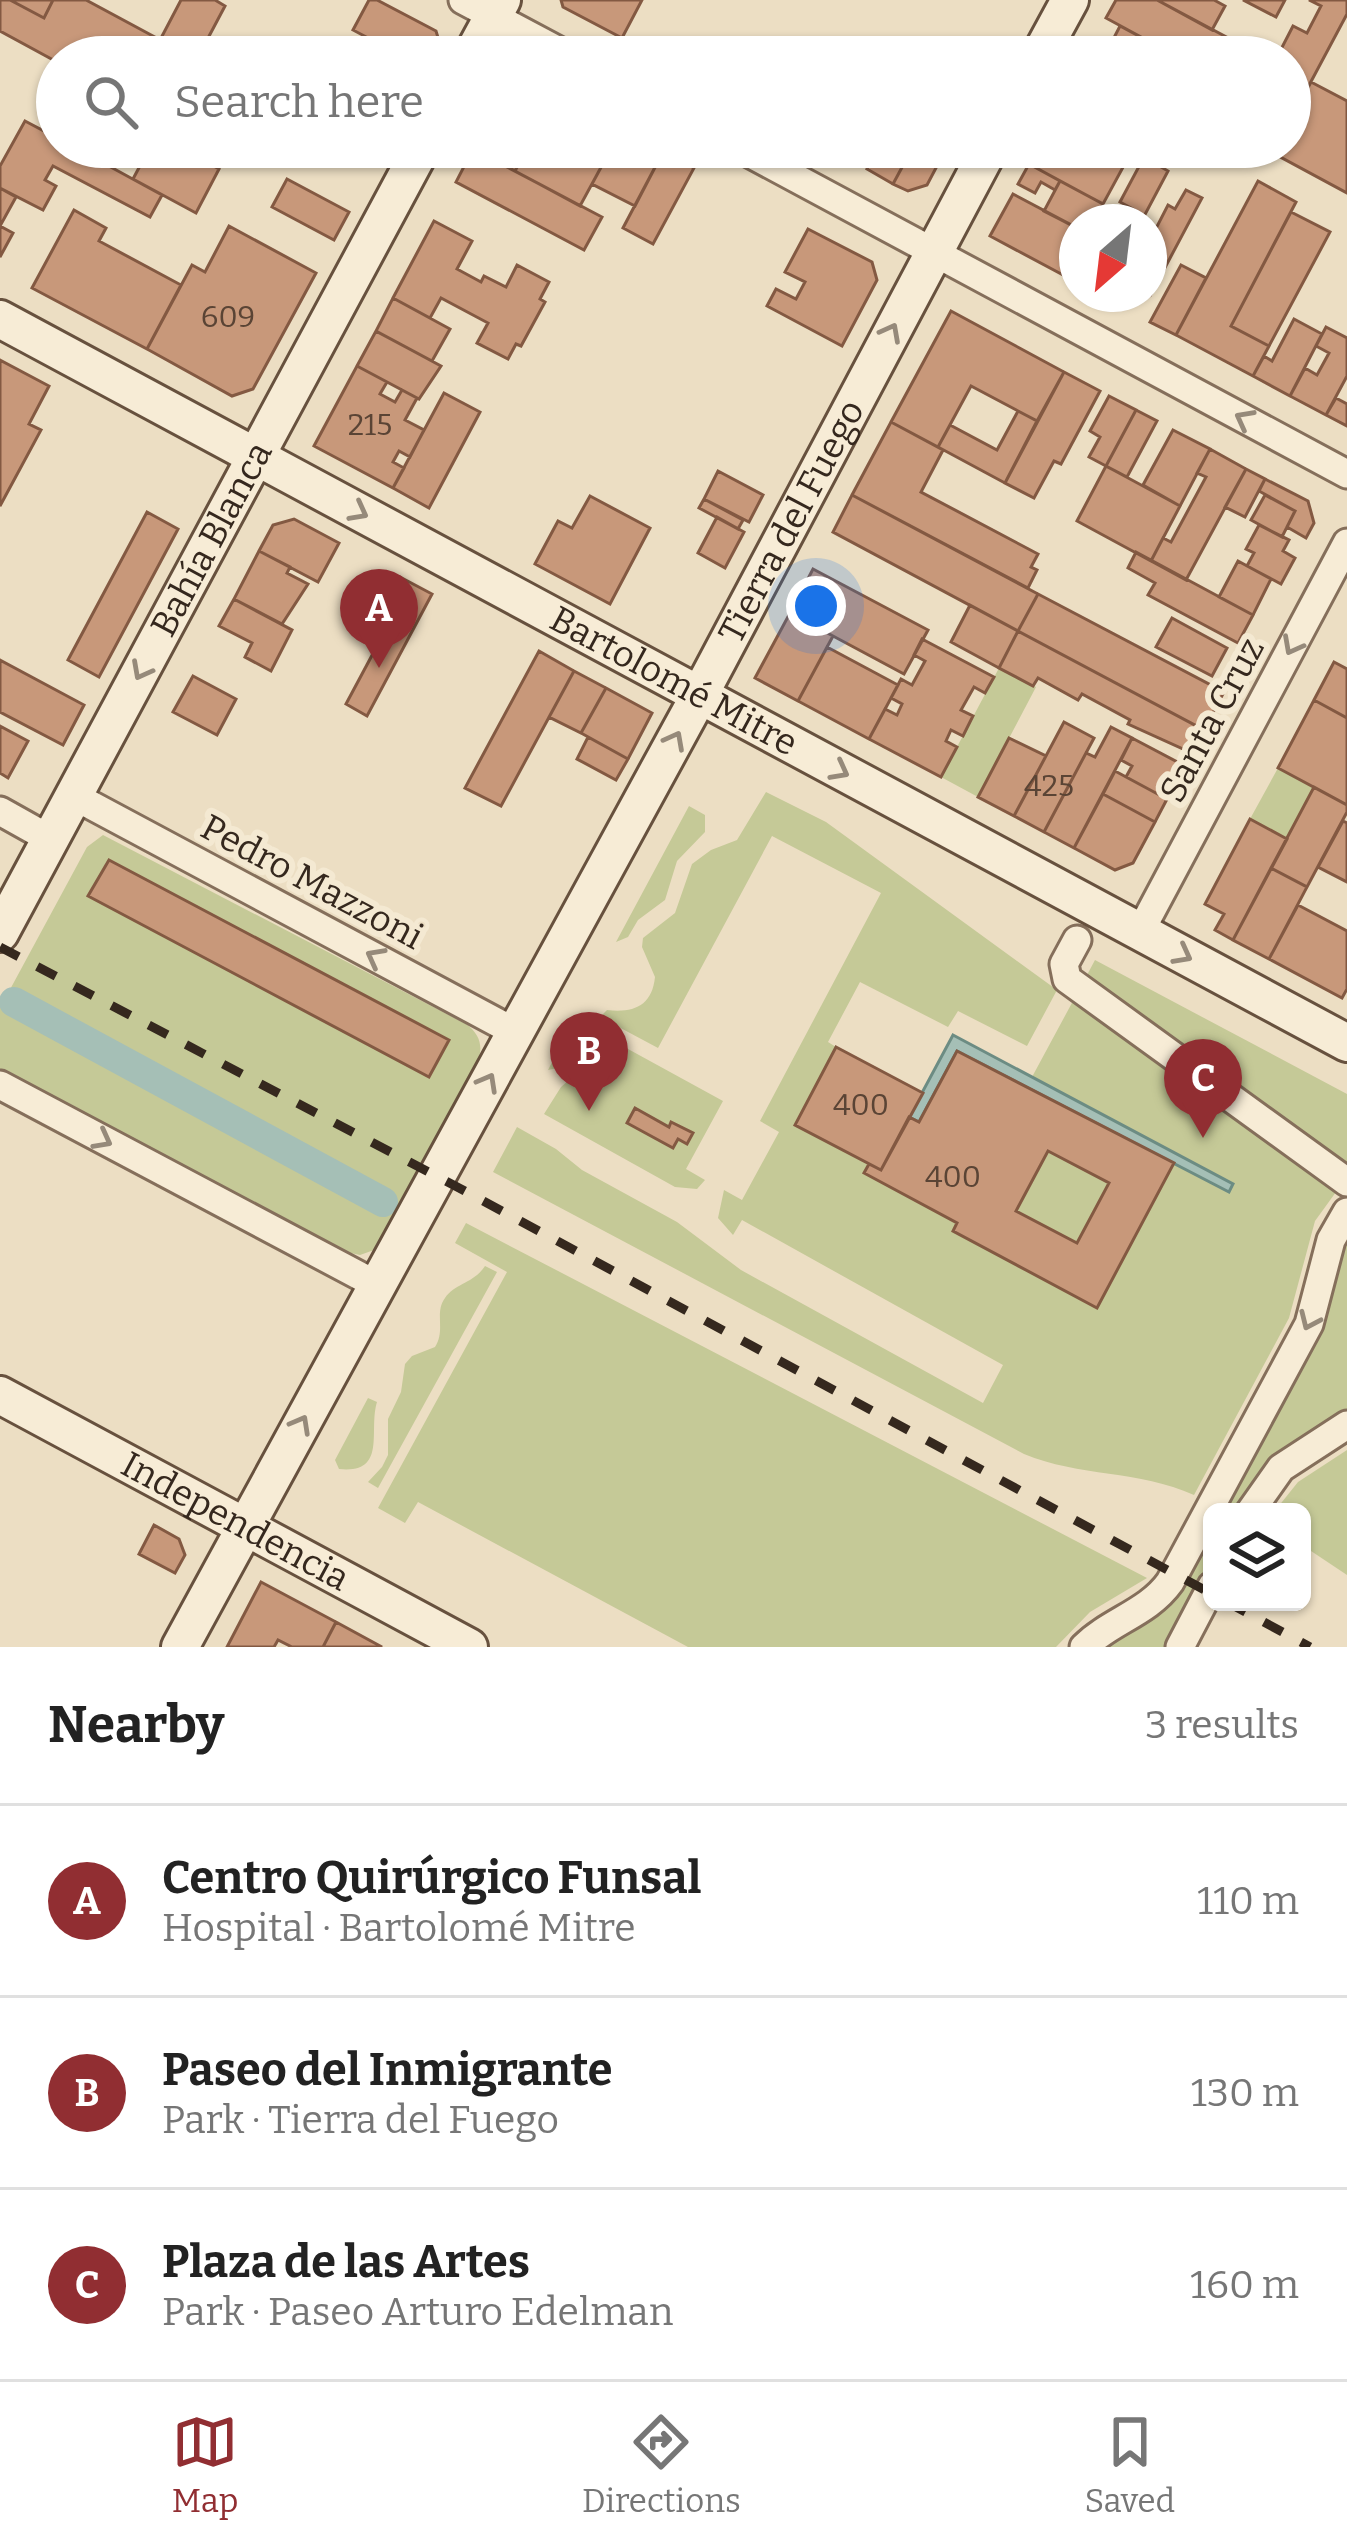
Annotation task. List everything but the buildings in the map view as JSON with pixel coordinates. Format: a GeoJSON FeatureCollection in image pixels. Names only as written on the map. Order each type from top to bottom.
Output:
{"type":"FeatureCollection","features":[{"type":"Feature","properties":{"kind":"street"},"geometry":{"type":"LineString","coordinates":[[1050,36],[1070,0]]}},
{"type":"Feature","properties":{"kind":"street"},"geometry":{"type":"LineString","coordinates":[[477,36],[486,5],[535,36]]}},
{"type":"Feature","properties":{"kind":"street","name":"Bahía Blanca"},"geometry":{"type":"LineString","coordinates":[[0,933],[411,168]]}},
{"type":"Feature","properties":{"kind":"street"},"geometry":{"type":"LineString","coordinates":[[777,168],[1347,474]]}},
{"type":"Feature","properties":{"kind":"street","name":"Tierra del Fuego"},"geometry":{"type":"LineString","coordinates":[[180,1647],[700,696],[979,168]]}},
{"type":"Feature","properties":{"kind":"street","name":"Bartolomé Mitre"},"geometry":{"type":"LineString","coordinates":[[0,319],[1347,1043]]}},
{"type":"Feature","properties":{"kind":"street","name":"Santa Cruz"},"geometry":{"type":"LineString","coordinates":[[1140,932],[1347,543]]}},
{"type":"Feature","properties":{"kind":"street","name":"Pedro Mazzoni"},"geometry":{"type":"LineString","coordinates":[[74,796],[515,1032]]}},
{"type":"Feature","properties":{"kind":"street"},"geometry":{"type":"LineString","coordinates":[[0,811],[50,839]]}},
{"type":"Feature","properties":{"kind":"street"},"geometry":{"type":"LineString","coordinates":[[1077,940],[1064,964],[1067,979],[1347,1182]]}},
{"type":"Feature","properties":{"kind":"street"},"geometry":{"type":"LineString","coordinates":[[0,1085],[377,1285]]}},
{"type":"Feature","properties":{"kind":"street"},"geometry":{"type":"LineString","coordinates":[[1084,1647],[1150,1604],[1170,1582],[1309,1324],[1331,1240],[1347,1212]]}},
{"type":"Feature","properties":{"kind":"street","name":"Independencia"},"geometry":{"type":"LineString","coordinates":[[0,1395],[469,1647]]}},
{"type":"Feature","properties":{"kind":"street"},"geometry":{"type":"LineString","coordinates":[[1256,1503],[1281,1468],[1347,1425]]}},
{"type":"Feature","properties":{"kind":"street"},"geometry":{"type":"LineString","coordinates":[[1180,1647],[1203,1603]]}},
{"type":"Feature","properties":{"kind":"green space"},"geometry":{"type":"Polygon","coordinates":[[[999,668],[1036,687],[978,797],[941,777],[999,668]]]}},
{"type":"Feature","properties":{"kind":"green space"},"geometry":{"type":"Polygon","coordinates":[[[1278,768],[1314,787],[1287,839],[1250,819],[1278,768]]]}},
{"type":"Feature","properties":{"kind":"green space"},"geometry":{"type":"Polygon","coordinates":[[[766,792],[826,822],[1057,990],[1027,1046],[958,1011],[948,1027],[860,982],[828,1042],[836,1047],[795,1125],[869,1164],[864,1172],[957,1223],[954,1231],[1097,1307],[1174,1163],[1228,1192],[1233,1184],[1032,1077],[1073,1001],[1336,1192],[1315,1221],[1289,1318],[1194,1495],[1152,1481],[1066,1467],[1024,1454],[493,1172],[517,1127],[582,1170],[677,1222],[741,1270],[983,1403],[1003,1365],[742,1220],[733,1235],[718,1218],[724,1190],[742,1200],[779,1132],[760,1121],[881,893],[772,836],[658,1048],[600,1017],[607,1010],[633,1009],[646,1001],[655,977],[642,947],[643,938],[675,913],[692,864],[737,840],[766,792]]]}},
{"type":"Feature","properties":{"kind":"green space"},"geometry":{"type":"Polygon","coordinates":[[[689,806],[705,815],[705,832],[677,861],[665,900],[638,920],[628,937],[616,942],[689,806]]]}},
{"type":"Feature","properties":{"kind":"green space"},"geometry":{"type":"Polygon","coordinates":[[[103,835],[475,1032],[480,1046],[477,1063],[374,1250],[360,1255],[346,1252],[0,1069],[0,1008],[87,847],[103,835]]]}},
{"type":"Feature","properties":{"kind":"green space"},"geometry":{"type":"Polygon","coordinates":[[[1095,960],[1347,1094],[1347,1164],[1087,975],[1095,960]]]}},
{"type":"Feature","properties":{"kind":"green space"},"geometry":{"type":"Polygon","coordinates":[[[577,1024],[586,1031],[583,1053],[568,1066],[548,1070],[568,1031],[577,1024]]]}},
{"type":"Feature","properties":{"kind":"green space"},"geometry":{"type":"Polygon","coordinates":[[[597,1032],[723,1101],[686,1169],[705,1180],[697,1189],[675,1187],[544,1114],[561,1087],[594,1058],[597,1032]]]}},
{"type":"Feature","properties":{"kind":"green space"},"geometry":{"type":"Polygon","coordinates":[[[1048,1151],[1109,1183],[1077,1243],[1017,1211],[1048,1151]]]}},
{"type":"Feature","properties":{"kind":"green space"},"geometry":{"type":"Polygon","coordinates":[[[466,1223],[1147,1578],[1090,1612],[1056,1647],[688,1647],[418,1502],[405,1523],[378,1508],[507,1272],[455,1243],[466,1223]]]}},
{"type":"Feature","properties":{"kind":"green space"},"geometry":{"type":"Polygon","coordinates":[[[1347,1225],[1347,1412],[1250,1503],[1221,1503],[1347,1225]]]}},
{"type":"Feature","properties":{"kind":"green space"},"geometry":{"type":"Polygon","coordinates":[[[485,1266],[497,1272],[378,1488],[368,1482],[388,1455],[388,1419],[401,1392],[405,1364],[435,1347],[445,1298],[485,1266]]]}},
{"type":"Feature","properties":{"kind":"green space"},"geometry":{"type":"Polygon","coordinates":[[[368,1398],[377,1402],[370,1458],[354,1469],[339,1469],[335,1460],[368,1398]]]}},
{"type":"Feature","properties":{"kind":"green space"},"geometry":{"type":"Polygon","coordinates":[[[1347,1450],[1347,1575],[1311,1551],[1311,1503],[1281,1503],[1298,1482],[1347,1450]]]}},
{"type":"Feature","properties":{"kind":"green space"},"geometry":{"type":"Polygon","coordinates":[[[1203,1530],[1203,1582],[1169,1647],[1098,1647],[1203,1530]]]}},
{"type":"Feature","properties":{"kind":"water"},"geometry":{"type":"Polygon","coordinates":[[[953,1035],[1233,1184],[1229,1192],[957,1051],[919,1122],[909,1117],[953,1035]]]}},
{"type":"Feature","properties":{"kind":"waterway"},"geometry":{"type":"LineString","coordinates":[[14,1002],[383,1202]]}},
{"type":"Feature","properties":{"kind":"railway"},"geometry":{"type":"LineString","coordinates":[[0,947],[1203,1589]]}},
{"type":"Feature","properties":{"kind":"railway"},"geometry":{"type":"LineString","coordinates":[[1244,1611],[1310,1647]]}},
{"type":"Feature","properties":{"kind":"place","name":"Centro Quirúrgico Funsal"},"geometry":{"type":"Point","coordinates":[379,668]}},
{"type":"Feature","properties":{"kind":"place","name":"Paseo del Inmigrante"},"geometry":{"type":"Point","coordinates":[589,1111]}},
{"type":"Feature","properties":{"kind":"place","name":"Plaza de las Artes"},"geometry":{"type":"Point","coordinates":[1203,1138]}}]}
